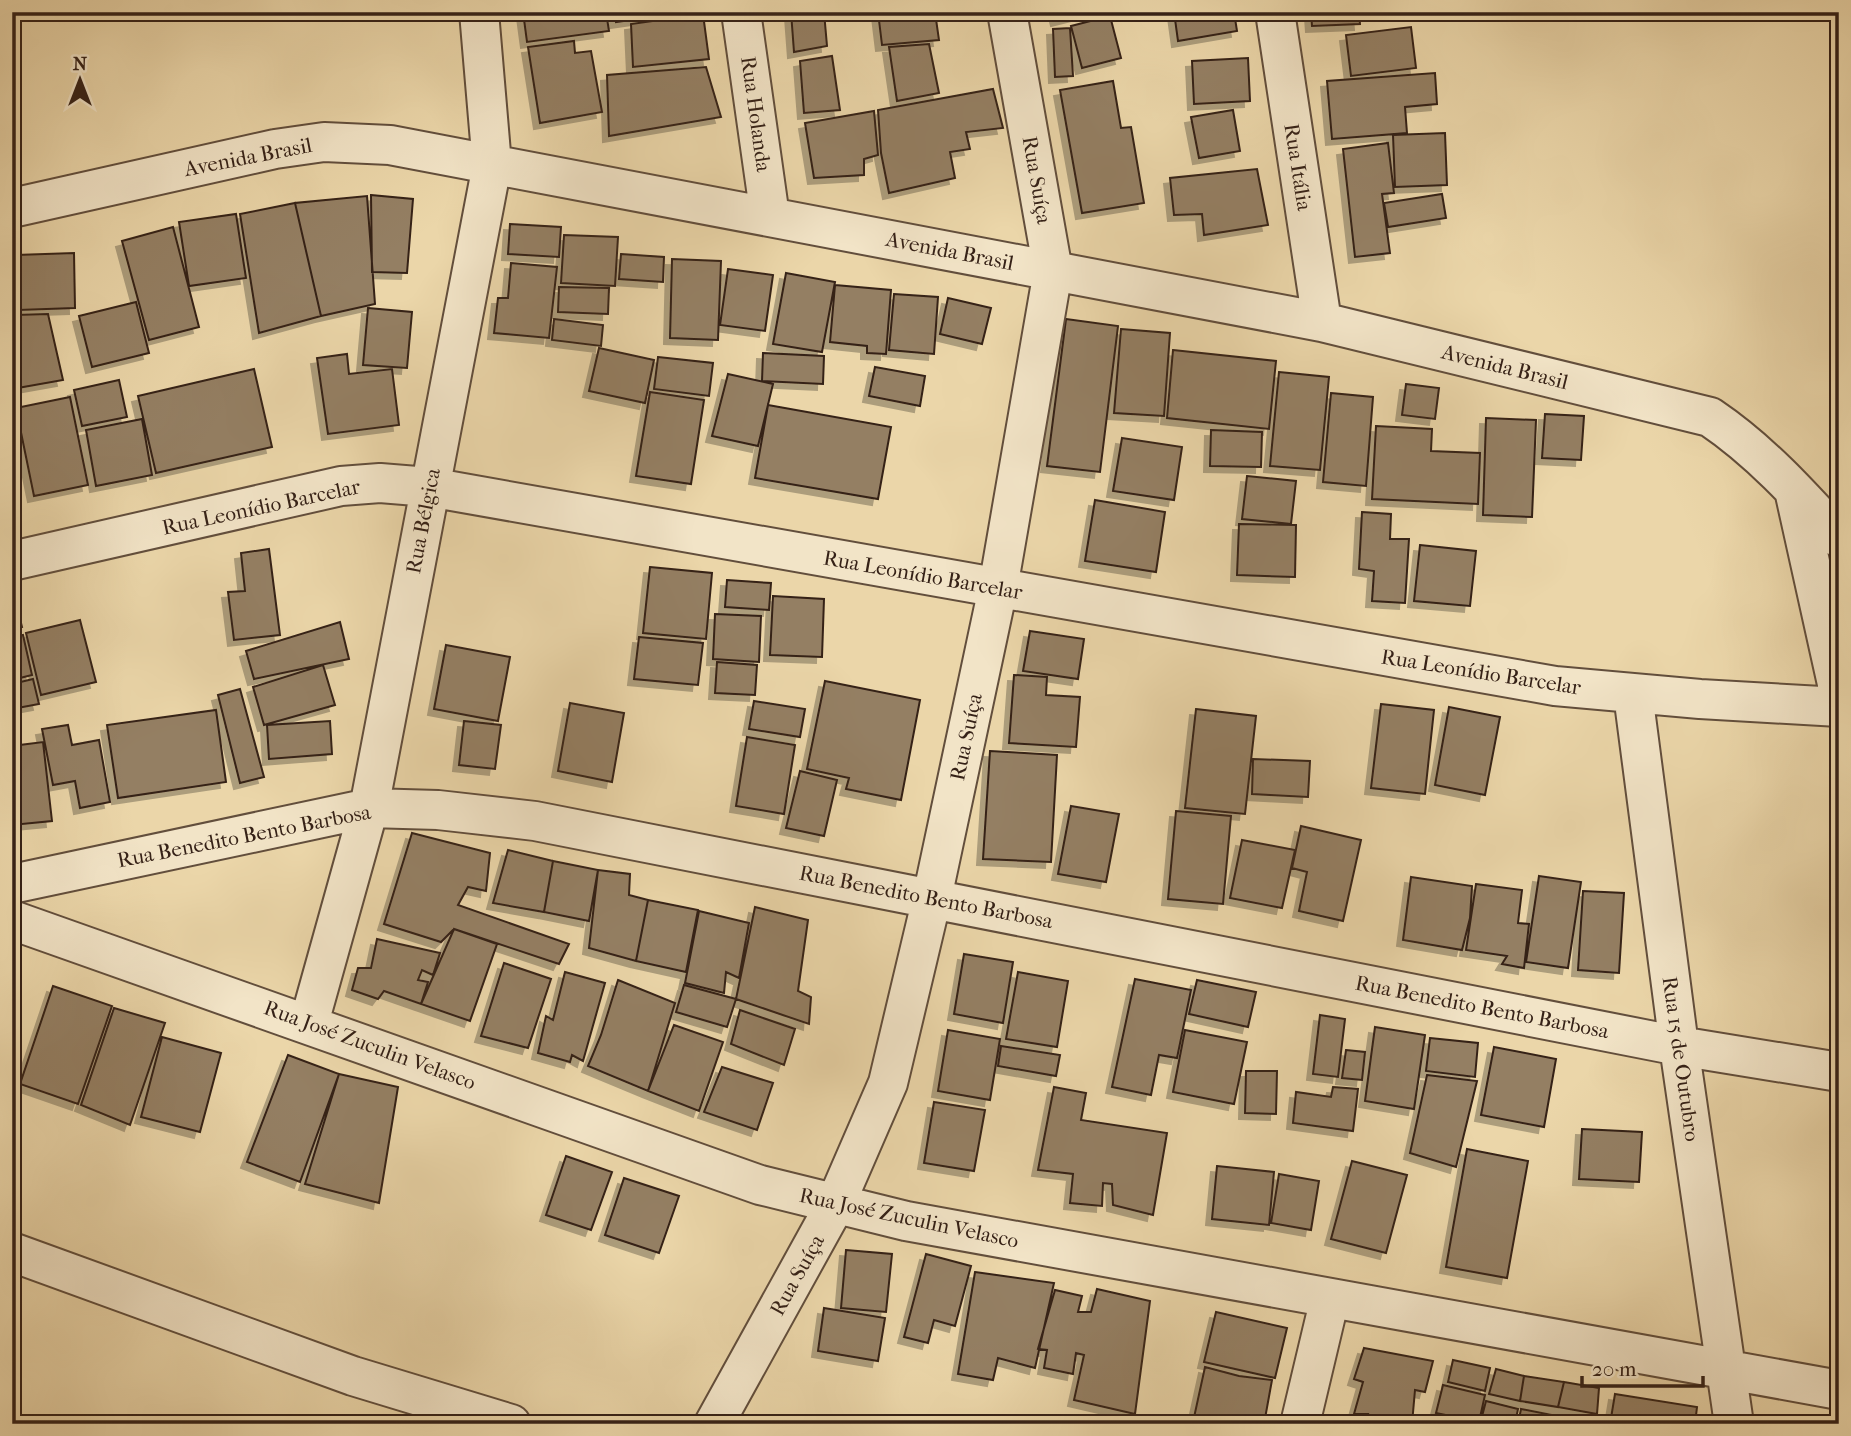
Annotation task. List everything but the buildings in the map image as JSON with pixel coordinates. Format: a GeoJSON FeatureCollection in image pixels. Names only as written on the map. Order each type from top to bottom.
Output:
{"type":"FeatureCollection","features":[{"type":"Feature","properties":{"kind":"street","name":"Rua Bélgica"},"geometry":{"type":"LineString","coordinates":[[309,1023],[369,808],[492,165],[479,12]]}},
{"type":"Feature","properties":{"kind":"street","name":"Rua Holanda"},"geometry":{"type":"LineString","coordinates":[[741,12],[770,217]]}},
{"type":"Feature","properties":{"kind":"street","name":"Rua Suíça"},"geometry":{"type":"LineString","coordinates":[[714,1424],[835,1205],[888,1083],[932,898],[998,588],[1053,271],[1007,12]]}},
{"type":"Feature","properties":{"kind":"street","name":"Rua Itália"},"geometry":{"type":"LineString","coordinates":[[1275,12],[1322,321]]}},
{"type":"Feature","properties":{"kind":"street","name":"Avenida Brasil"},"geometry":{"type":"LineString","coordinates":[[12,208],[275,149],[324,142],[390,145],[1322,321],[1710,417],[1739,437],[1794,488],[1839,538]]}},
{"type":"Feature","properties":{"kind":"street","name":"Rua Leonídio Barcelar"},"geometry":{"type":"LineString","coordinates":[[12,561],[341,486],[380,483],[429,487],[1555,686],[1633,694],[1839,707]]}},
{"type":"Feature","properties":{"kind":"street"},"geometry":{"type":"LineString","coordinates":[[1794,488],[1836,670]]}},
{"type":"Feature","properties":{"kind":"street","name":"Rua 15 de Outubro"},"geometry":{"type":"LineString","coordinates":[[1633,694],[1679,1046],[1734,1424]]}},
{"type":"Feature","properties":{"kind":"street","name":"Rua Benedito Bento Barbosa"},"geometry":{"type":"LineString","coordinates":[[12,884],[369,808],[438,810],[535,821],[1679,1046],[1839,1072]]}},
{"type":"Feature","properties":{"kind":"street","name":"Rua José Zuculin Velasco"},"geometry":{"type":"LineString","coordinates":[[12,920],[760,1185],[835,1205],[906,1222],[1839,1390]]}},
{"type":"Feature","properties":{"kind":"street"},"geometry":{"type":"LineString","coordinates":[[12,1252],[353,1376],[511,1424]]}},
{"type":"Feature","properties":{"kind":"street"},"geometry":{"type":"LineString","coordinates":[[1300,1424],[1330,1298]]}}]}
